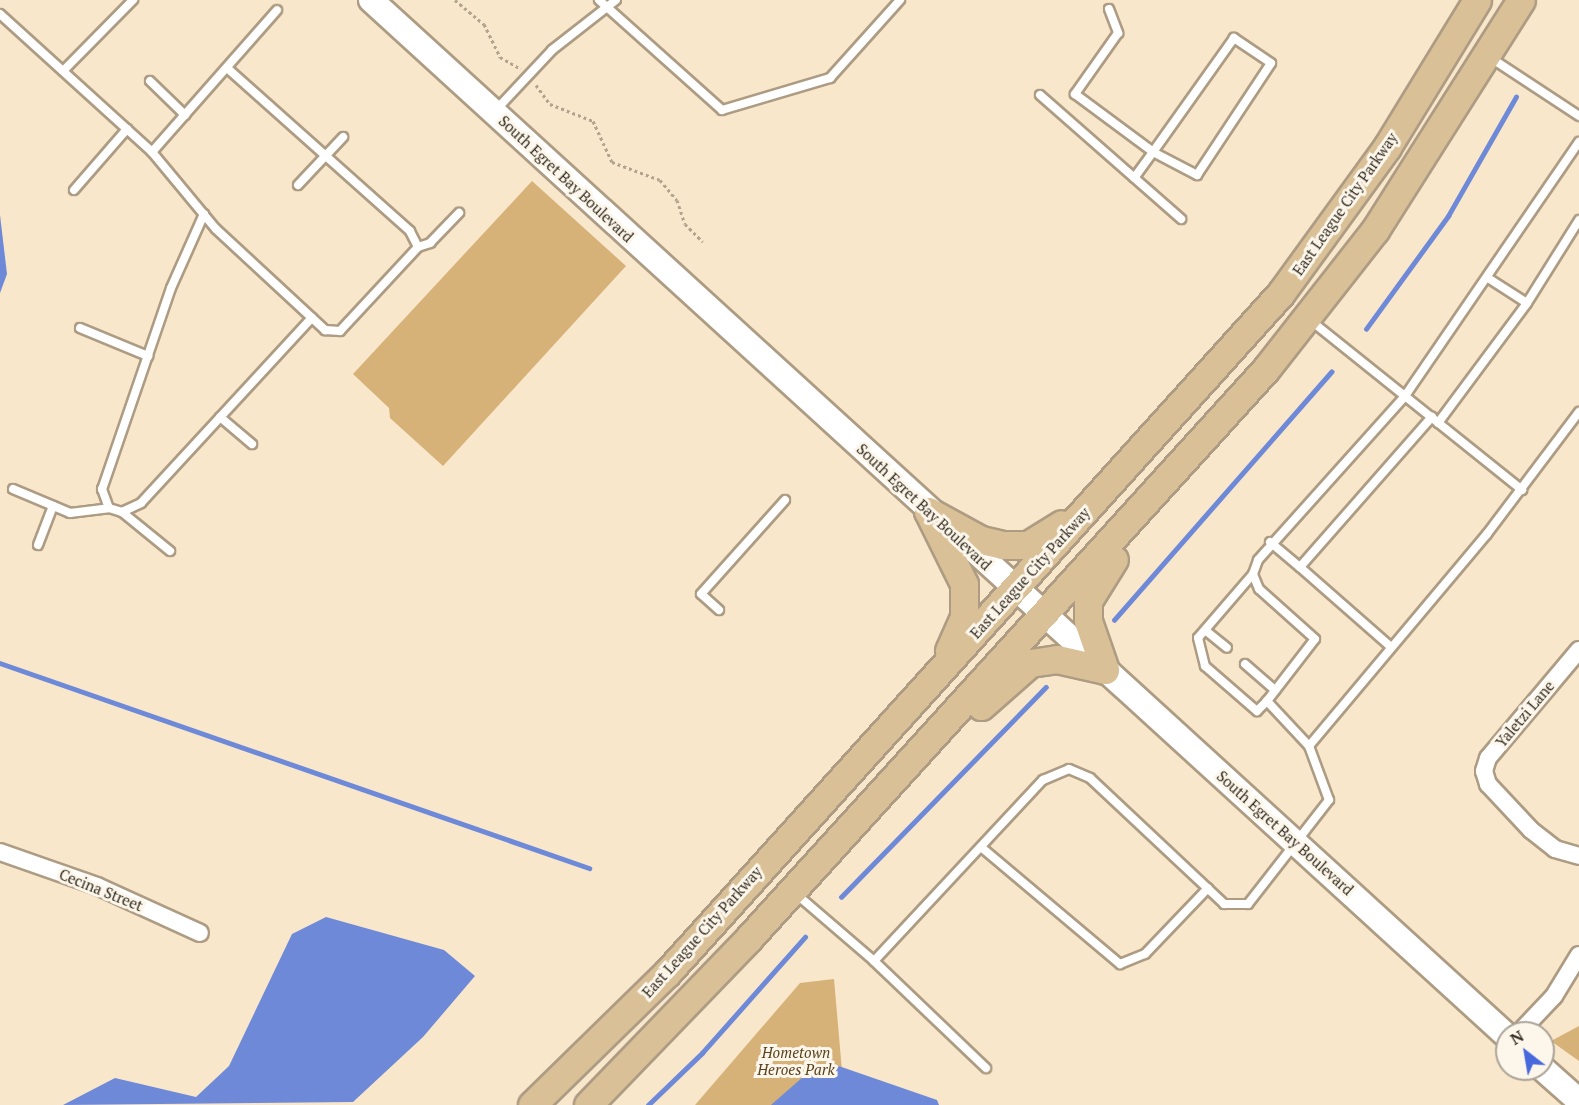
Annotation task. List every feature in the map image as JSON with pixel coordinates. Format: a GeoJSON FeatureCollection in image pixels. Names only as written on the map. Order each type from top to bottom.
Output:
{"type":"FeatureCollection","features":[{"type":"Feature","properties":{"kind":"main road","name":"South Egret Bay Boulevard"},"geometry":{"type":"LineString","coordinates":[[371,0],[928,511],[1495,1025]]}},
{"type":"Feature","properties":{"kind":"main road","name":"East League City Parkway"},"geometry":{"type":"LineString","coordinates":[[532,1105],[667,972],[1109,486],[1309,257],[1393,137],[1477,0]]}},
{"type":"Feature","properties":{"kind":"main road"},"geometry":{"type":"LineString","coordinates":[[588,1105],[792,891],[1041,614],[1222,418],[1307,318],[1375,230],[1521,0]]}},
{"type":"Feature","properties":{"kind":"main road"},"geometry":{"type":"LineString","coordinates":[[1105,670],[1088,621],[1097,580],[1204,456],[1222,418]]}},
{"type":"Feature","properties":{"kind":"main road"},"geometry":{"type":"LineString","coordinates":[[928,511],[981,540],[1020,546],[1041,539],[1109,486]]}},
{"type":"Feature","properties":{"kind":"main road"},"geometry":{"type":"LineString","coordinates":[[928,511],[958,569],[966,602],[939,672]]}},
{"type":"Feature","properties":{"kind":"main road"},"geometry":{"type":"LineString","coordinates":[[910,761],[1030,663],[1057,659],[1105,670]]}},
{"type":"Feature","properties":{"kind":"main road"},"geometry":{"type":"LineString","coordinates":[[1555,1080],[1579,1101]]}},
{"type":"Feature","properties":{"kind":"street","name":"Yaletzi Lane"},"geometry":{"type":"LineString","coordinates":[[1579,650],[1488,758],[1484,771],[1488,784],[1531,830],[1555,849],[1579,856]]}},
{"type":"Feature","properties":{"kind":"street","name":"Cecina Street"},"geometry":{"type":"LineString","coordinates":[[0,852],[97,886],[200,933]]}},
{"type":"Feature","properties":{"kind":"street"},"geometry":{"type":"LineString","coordinates":[[1530,1021],[1554,996],[1579,955]]}},
{"type":"Feature","properties":{"kind":"lane"},"geometry":{"type":"LineString","coordinates":[[63,71],[133,0]]}},
{"type":"Feature","properties":{"kind":"lane"},"geometry":{"type":"LineString","coordinates":[[599,0],[722,110],[830,78],[900,0]]}},
{"type":"Feature","properties":{"kind":"lane"},"geometry":{"type":"LineString","coordinates":[[494,112],[552,50],[616,0]]}},
{"type":"Feature","properties":{"kind":"lane"},"geometry":{"type":"LineString","coordinates":[[1109,9],[1118,33],[1075,94],[1153,152],[1197,175],[1271,63],[1234,38],[1153,152],[1134,178]]}},
{"type":"Feature","properties":{"kind":"lane"},"geometry":{"type":"LineString","coordinates":[[152,152],[277,10]]}},
{"type":"Feature","properties":{"kind":"lane"},"geometry":{"type":"LineString","coordinates":[[0,14],[152,152],[204,214],[312,318],[332,334],[340,332],[418,247],[430,243],[459,213]]}},
{"type":"Feature","properties":{"kind":"lane"},"geometry":{"type":"LineString","coordinates":[[1487,56],[1579,116]]}},
{"type":"Feature","properties":{"kind":"lane"},"geometry":{"type":"LineString","coordinates":[[227,68],[410,231],[418,247]]}},
{"type":"Feature","properties":{"kind":"lane"},"geometry":{"type":"LineString","coordinates":[[150,81],[185,115]]}},
{"type":"Feature","properties":{"kind":"lane"},"geometry":{"type":"LineString","coordinates":[[1040,95],[1181,219]]}},
{"type":"Feature","properties":{"kind":"lane"},"geometry":{"type":"LineString","coordinates":[[74,190],[127,129]]}},
{"type":"Feature","properties":{"kind":"lane"},"geometry":{"type":"LineString","coordinates":[[298,185],[343,137]]}},
{"type":"Feature","properties":{"kind":"lane"},"geometry":{"type":"LineString","coordinates":[[1253,574],[1259,589],[1315,639],[1268,701],[1257,711],[1205,666],[1198,638],[1253,574],[1270,542],[1405,396],[1579,142]]}},
{"type":"Feature","properties":{"kind":"lane"},"geometry":{"type":"LineString","coordinates":[[109,508],[102,489],[148,356],[204,214]]}},
{"type":"Feature","properties":{"kind":"lane"},"geometry":{"type":"LineString","coordinates":[[1300,567],[1435,420],[1527,303],[1579,220]]}},
{"type":"Feature","properties":{"kind":"lane"},"geometry":{"type":"LineString","coordinates":[[1488,278],[1527,303]]}},
{"type":"Feature","properties":{"kind":"lane"},"geometry":{"type":"LineString","coordinates":[[122,512],[141,503],[312,318]]}},
{"type":"Feature","properties":{"kind":"lane"},"geometry":{"type":"LineString","coordinates":[[1307,318],[1522,490]]}},
{"type":"Feature","properties":{"kind":"lane"},"geometry":{"type":"LineString","coordinates":[[80,328],[148,356]]}},
{"type":"Feature","properties":{"kind":"lane"},"geometry":{"type":"LineString","coordinates":[[1309,746],[1522,490],[1579,412]]}},
{"type":"Feature","properties":{"kind":"lane"},"geometry":{"type":"LineString","coordinates":[[220,417],[252,444]]}},
{"type":"Feature","properties":{"kind":"lane"},"geometry":{"type":"LineString","coordinates":[[13,489],[70,513],[109,508],[122,512],[170,551]]}},
{"type":"Feature","properties":{"kind":"lane"},"geometry":{"type":"LineString","coordinates":[[719,610],[701,594],[785,500]]}},
{"type":"Feature","properties":{"kind":"lane"},"geometry":{"type":"LineString","coordinates":[[38,545],[52,506]]}},
{"type":"Feature","properties":{"kind":"lane"},"geometry":{"type":"LineString","coordinates":[[1270,542],[1390,647]]}},
{"type":"Feature","properties":{"kind":"lane"},"geometry":{"type":"LineString","coordinates":[[1205,630],[1227,648]]}},
{"type":"Feature","properties":{"kind":"lane"},"geometry":{"type":"LineString","coordinates":[[1245,664],[1275,690]]}},
{"type":"Feature","properties":{"kind":"lane"},"geometry":{"type":"LineString","coordinates":[[874,961],[1043,780],[1069,769],[1090,778],[1224,904],[1248,904],[1298,846],[1329,800],[1309,746],[1268,701]]}},
{"type":"Feature","properties":{"kind":"lane"},"geometry":{"type":"LineString","coordinates":[[981,847],[1120,964],[1145,954],[1208,888]]}},
{"type":"Feature","properties":{"kind":"lane"},"geometry":{"type":"LineString","coordinates":[[792,891],[874,961],[986,1068]]}},
{"type":"Feature","properties":{"kind":"path"},"geometry":{"type":"LineString","coordinates":[[455,0],[484,24],[500,57],[522,70]]}},
{"type":"Feature","properties":{"kind":"path"},"geometry":{"type":"LineString","coordinates":[[534,83],[550,104],[593,121],[612,162],[660,180],[677,200],[684,224],[703,242]]}},
{"type":"Feature","properties":{"kind":"green space"},"geometry":{"type":"Polygon","coordinates":[[[532,181],[626,266],[443,466],[390,418],[389,408],[353,374],[532,181]]]}},
{"type":"Feature","properties":{"kind":"green space","name":"Hometown Heroes Park"},"geometry":{"type":"Polygon","coordinates":[[[834,979],[845,1105],[695,1105],[800,983],[834,979]]]}},
{"type":"Feature","properties":{"kind":"green space"},"geometry":{"type":"Polygon","coordinates":[[[1579,1026],[1579,1061],[1555,1044],[1555,1039],[1579,1026]]]}},
{"type":"Feature","properties":{"kind":"water"},"geometry":{"type":"Polygon","coordinates":[[[0,215],[7,274],[0,293],[0,215]]]}},
{"type":"Feature","properties":{"kind":"water"},"geometry":{"type":"Polygon","coordinates":[[[326,917],[444,950],[475,976],[423,1037],[353,1102],[63,1105],[115,1078],[196,1097],[229,1066],[292,934],[326,917]]]}},
{"type":"Feature","properties":{"kind":"water"},"geometry":{"type":"Polygon","coordinates":[[[830,1063],[937,1100],[939,1105],[771,1105],[812,1069],[830,1063]]]}},
{"type":"Feature","properties":{"kind":"waterway"},"geometry":{"type":"LineString","coordinates":[[1366,329],[1448,216],[1516,97]]}},
{"type":"Feature","properties":{"kind":"waterway"},"geometry":{"type":"LineString","coordinates":[[1114,620],[1331,372]]}},
{"type":"Feature","properties":{"kind":"waterway"},"geometry":{"type":"LineString","coordinates":[[0,663],[589,868]]}},
{"type":"Feature","properties":{"kind":"waterway"},"geometry":{"type":"LineString","coordinates":[[841,897],[1046,687]]}},
{"type":"Feature","properties":{"kind":"waterway"},"geometry":{"type":"LineString","coordinates":[[648,1105],[702,1053],[805,937]]}}]}
